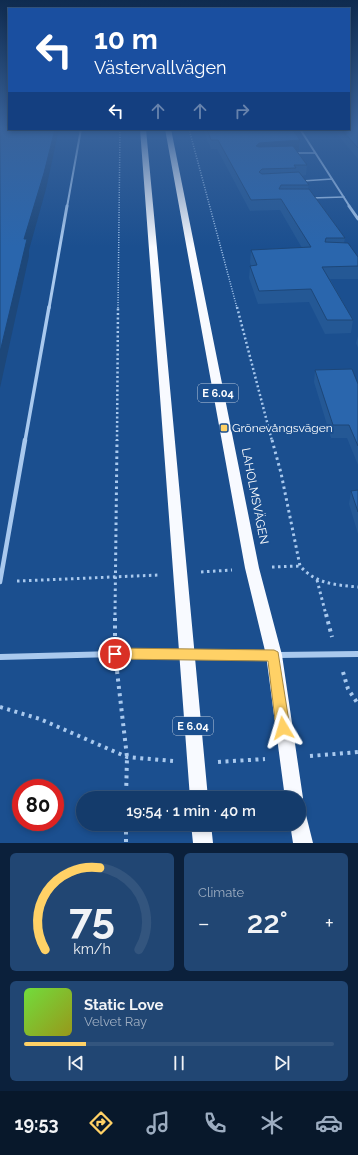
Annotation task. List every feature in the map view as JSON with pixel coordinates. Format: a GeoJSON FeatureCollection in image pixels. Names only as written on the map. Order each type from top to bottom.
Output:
{"type":"FeatureCollection","features":[{"type":"Feature","properties":{"kind":"highway","name":"E 6.04"},"geometry":{"type":"LineString","coordinates":[[146,168],[198,791]]}},
{"type":"Feature","properties":{"kind":"highway","name":"LAHOLMSVÄGEN"},"geometry":{"type":"LineString","coordinates":[[176,168],[252,568],[274,656],[293,791]]}},
{"type":"Feature","properties":{"kind":"highway"},"geometry":{"type":"LineString","coordinates":[[202,831],[203,843]]}},
{"type":"Feature","properties":{"kind":"highway"},"geometry":{"type":"LineString","coordinates":[[301,831],[303,843]]}},
{"type":"Feature","properties":{"kind":"street"},"geometry":{"type":"LineString","coordinates":[[0,582],[74,168]]}},
{"type":"Feature","properties":{"kind":"street"},"geometry":{"type":"LineString","coordinates":[[325,168],[358,219]]}},
{"type":"Feature","properties":{"kind":"street"},"geometry":{"type":"LineString","coordinates":[[0,657],[115,654],[274,656],[358,654]]}},
{"type":"Feature","properties":{"kind":"lane"},"geometry":{"type":"LineString","coordinates":[[301,181],[332,179]]}},
{"type":"Feature","properties":{"kind":"lane"},"geometry":{"type":"LineString","coordinates":[[304,198],[344,197]]}},
{"type":"Feature","properties":{"kind":"path"},"geometry":{"type":"LineString","coordinates":[[119,168],[114,577],[115,654],[127,757],[126,791]]}},
{"type":"Feature","properties":{"kind":"path"},"geometry":{"type":"LineString","coordinates":[[200,168],[281,473],[300,566],[306,575],[317,580],[332,584],[358,586]]}},
{"type":"Feature","properties":{"kind":"path"},"geometry":{"type":"LineString","coordinates":[[15,581],[181,574],[252,568],[300,566]]}},
{"type":"Feature","properties":{"kind":"path"},"geometry":{"type":"LineString","coordinates":[[126,831],[126,843]]}},
{"type":"Feature","properties":{"kind":"building"},"geometry":{"type":"Polygon","coordinates":[[[0,168],[45,168],[24,239],[27,239],[0,352],[0,168]]]}},
{"type":"Feature","properties":{"kind":"building"},"geometry":{"type":"Polygon","coordinates":[[[234,168],[284,168],[262,169],[259,172],[262,174],[299,172],[309,185],[281,185],[279,189],[309,189],[345,238],[326,238],[325,242],[348,243],[358,257],[358,266],[322,267],[353,320],[327,320],[311,289],[259,291],[250,266],[257,265],[251,250],[311,247],[281,199],[251,200],[234,168]]]}},
{"type":"Feature","properties":{"kind":"building"},"geometry":{"type":"Polygon","coordinates":[[[352,369],[358,384],[358,446],[349,425],[333,425],[315,370],[352,369]]]}},
{"type":"Feature","properties":{"kind":"building"},"geometry":{"type":"Polygon","coordinates":[[[358,490],[358,512],[351,491],[358,490]]]}},
{"type":"Feature","properties":{"kind":"place","name":"Grönevångsvägen"},"geometry":{"type":"Point","coordinates":[224,428]}},
{"type":"Feature","properties":{"kind":"route"},"geometry":{"type":"LineString","coordinates":[[115,654],[274,656],[283,728]]}}]}
